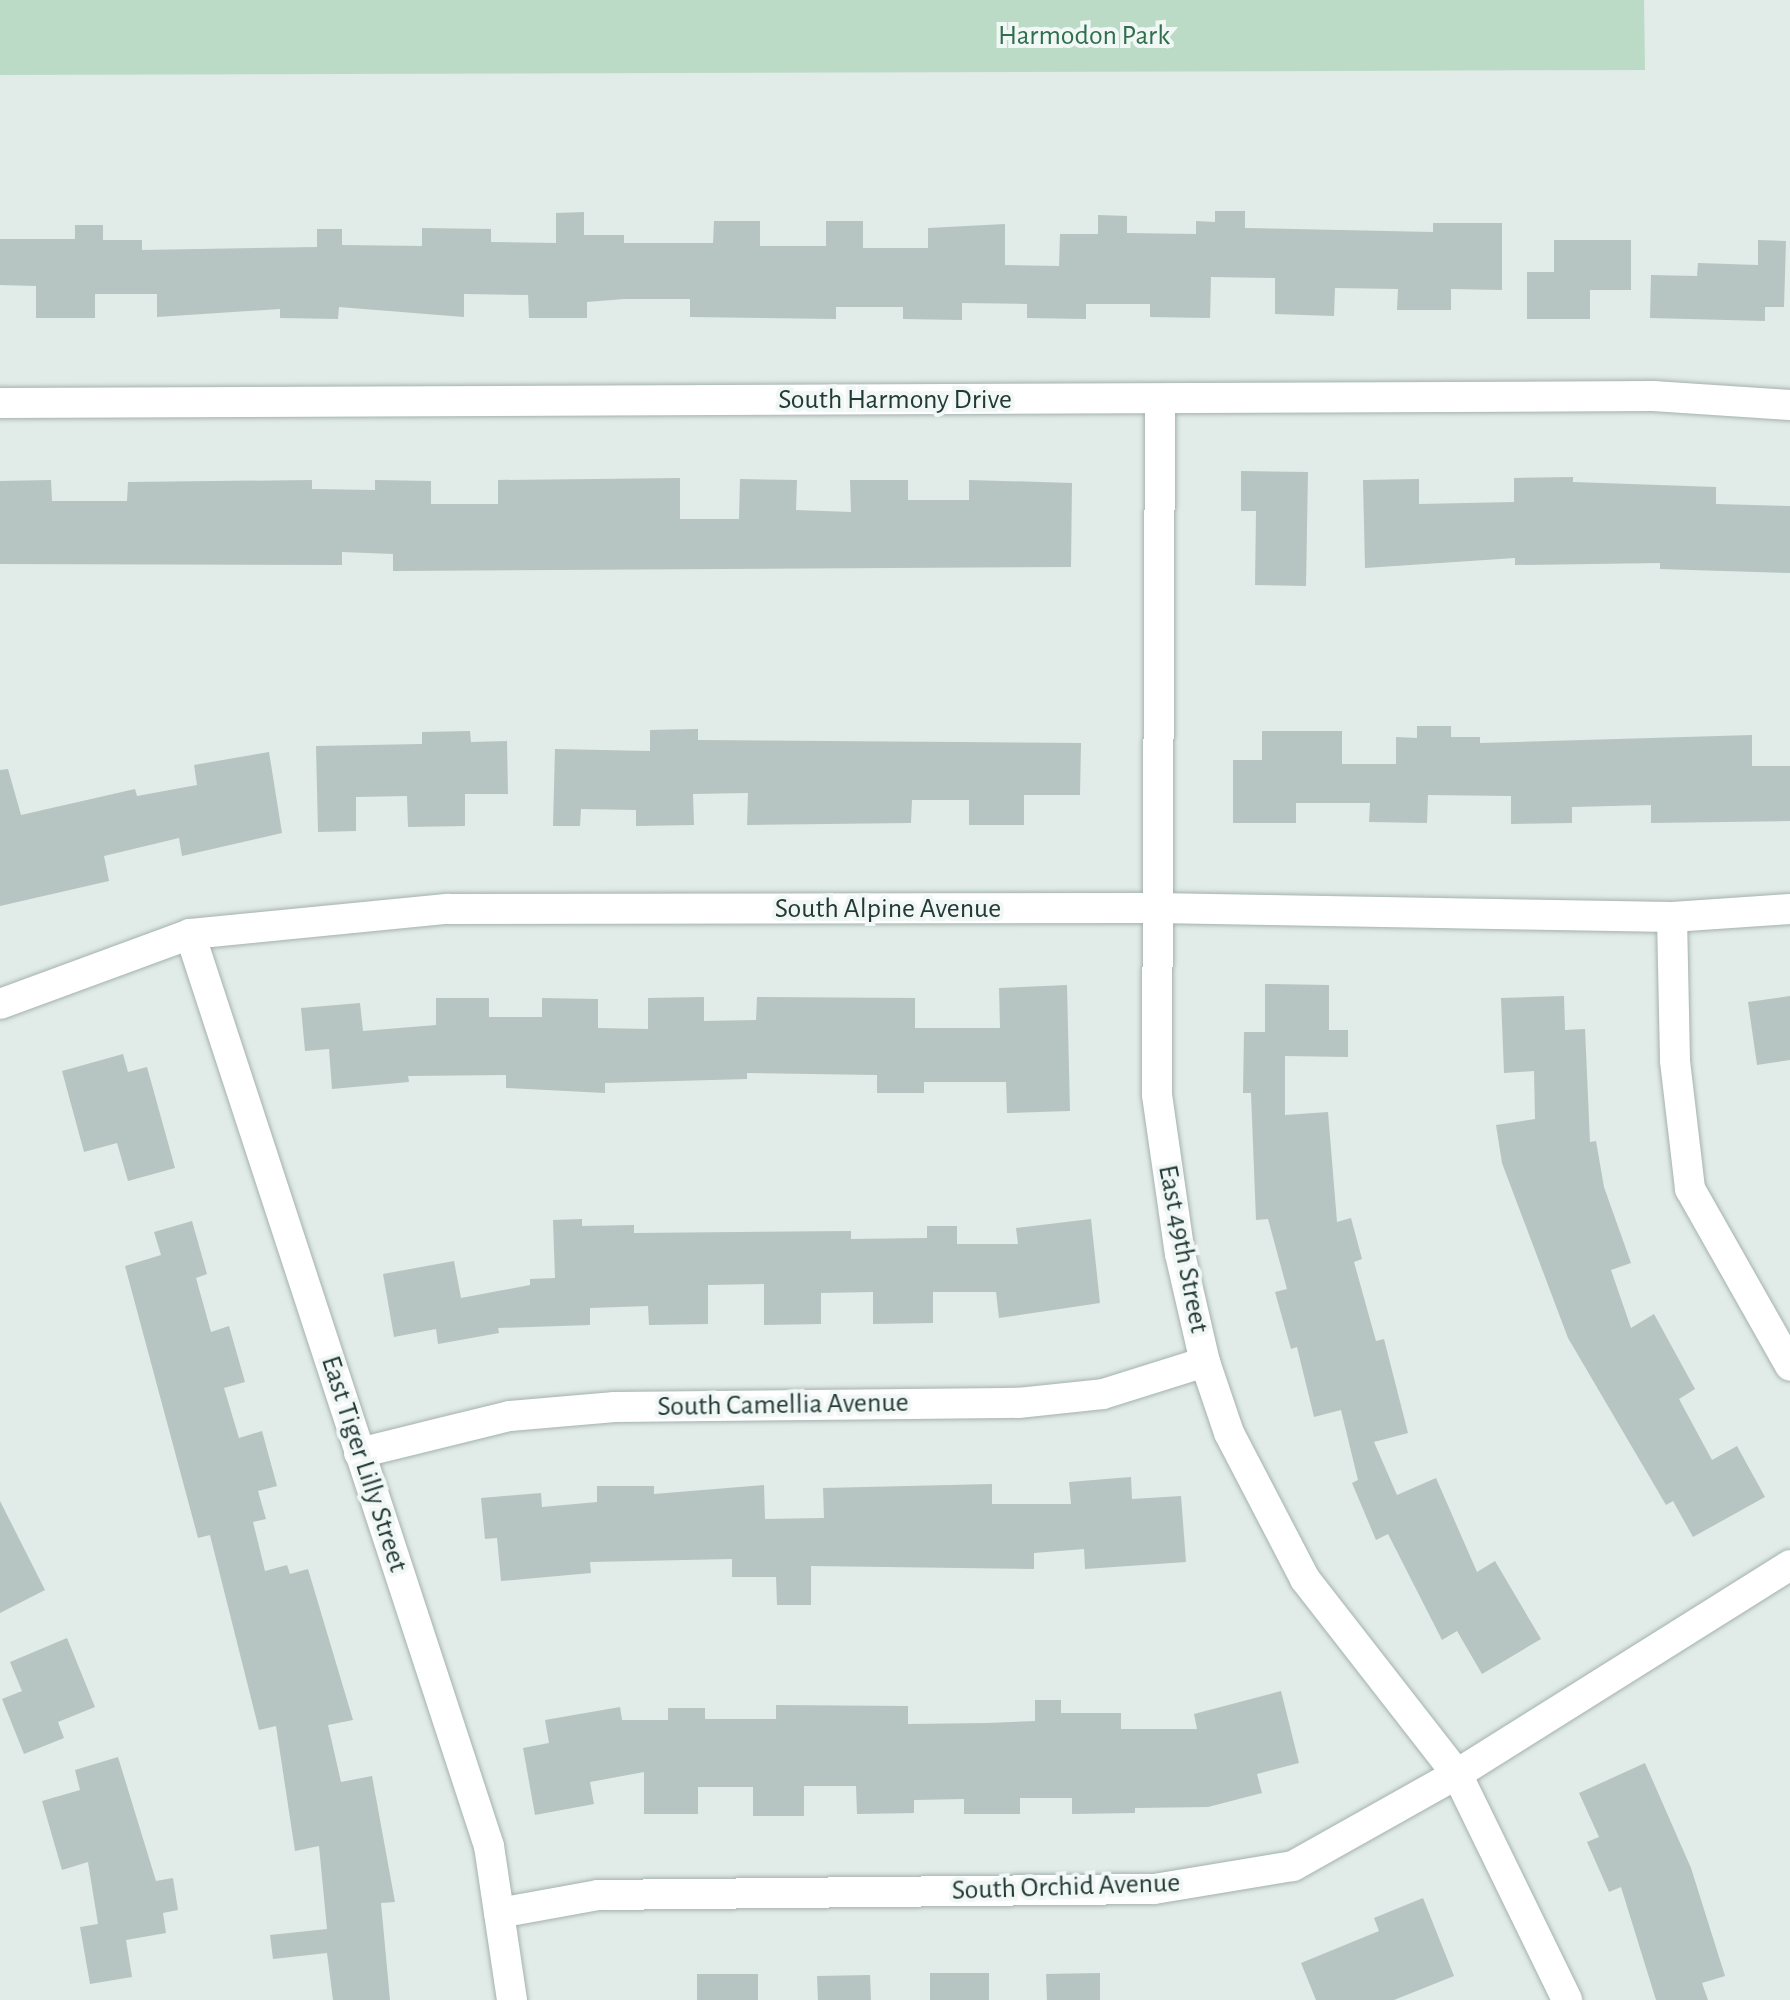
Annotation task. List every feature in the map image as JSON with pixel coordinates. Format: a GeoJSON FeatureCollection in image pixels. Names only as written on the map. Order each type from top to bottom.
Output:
{"type":"FeatureCollection","features":[{"type":"Feature","properties":{"kind":"street","name":"South Harmony Drive"},"geometry":{"type":"LineString","coordinates":[[0,404],[1652,396],[1790,405]]}},
{"type":"Feature","properties":{"kind":"street","name":"East 49th Street"},"geometry":{"type":"LineString","coordinates":[[1160,398],[1157,1095],[1166,1174],[1206,1362],[1229,1432],[1306,1579],[1457,1774],[1567,2000]]}},
{"type":"Feature","properties":{"kind":"street","name":"South Alpine Avenue"},"geometry":{"type":"LineString","coordinates":[[0,1004],[190,934],[446,909],[1156,908],[1672,917],[1790,909]]}},
{"type":"Feature","properties":{"kind":"street"},"geometry":{"type":"LineString","coordinates":[[1672,917],[1675,1061],[1690,1190],[1790,1366]]}},
{"type":"Feature","properties":{"kind":"street","name":"East Tiger Lilly Street"},"geometry":{"type":"LineString","coordinates":[[190,934],[489,1846],[512,2000]]}},
{"type":"Feature","properties":{"kind":"street","name":"South Camellia Avenue"},"geometry":{"type":"LineString","coordinates":[[360,1453],[527,1414],[1018,1403],[1103,1394],[1206,1362]]}},
{"type":"Feature","properties":{"kind":"street","name":"South Orchid Avenue"},"geometry":{"type":"LineString","coordinates":[[499,1913],[598,1895],[1154,1889],[1293,1866],[1457,1774],[1790,1565]]}},
{"type":"Feature","properties":{"kind":"green space","name":"Harmodon Park"},"geometry":{"type":"Polygon","coordinates":[[[0,0],[1644,0],[1645,70],[0,75],[0,0]]]}},
{"type":"Feature","properties":{"kind":"building"},"geometry":{"type":"Polygon","coordinates":[[[1215,211],[1245,211],[1245,228],[1433,232],[1433,223],[1502,223],[1502,290],[1451,289],[1451,310],[1397,310],[1398,289],[1335,288],[1334,316],[1275,314],[1275,278],[1211,277],[1210,318],[1150,317],[1150,304],[1086,304],[1086,319],[1027,318],[1027,304],[962,303],[962,320],[903,319],[903,307],[836,307],[836,319],[690,317],[690,299],[587,302],[587,318],[529,318],[528,295],[464,294],[464,317],[339,307],[338,319],[280,318],[280,309],[157,317],[157,294],[95,294],[95,318],[36,318],[36,286],[0,285],[0,239],[75,239],[75,225],[103,225],[103,240],[142,240],[142,250],[317,247],[317,229],[342,229],[342,245],[422,246],[422,228],[491,229],[491,242],[556,243],[556,213],[584,212],[584,235],[624,235],[624,243],[713,243],[714,221],[760,221],[760,246],[826,246],[826,221],[863,221],[863,248],[928,248],[928,228],[1005,224],[1005,265],[1059,266],[1060,234],[1098,234],[1098,215],[1127,216],[1127,233],[1196,234],[1196,221],[1215,222],[1215,211]]]}},
{"type":"Feature","properties":{"kind":"building"},"geometry":{"type":"Polygon","coordinates":[[[1554,240],[1631,240],[1631,290],[1590,290],[1590,319],[1527,319],[1527,272],[1554,272],[1554,240]]]}},
{"type":"Feature","properties":{"kind":"building"},"geometry":{"type":"Polygon","coordinates":[[[1758,240],[1786,241],[1784,307],[1765,307],[1765,321],[1650,318],[1651,275],[1697,276],[1698,263],[1758,265],[1758,240]]]}},
{"type":"Feature","properties":{"kind":"building"},"geometry":{"type":"Polygon","coordinates":[[[1241,471],[1308,472],[1306,586],[1255,585],[1256,511],[1241,511],[1241,471]]]}},
{"type":"Feature","properties":{"kind":"building"},"geometry":{"type":"Polygon","coordinates":[[[1573,477],[1573,482],[1716,487],[1716,504],[1790,506],[1790,573],[1660,569],[1660,563],[1515,565],[1515,558],[1365,568],[1363,480],[1419,479],[1419,504],[1514,502],[1514,478],[1573,477]]]}},
{"type":"Feature","properties":{"kind":"building"},"geometry":{"type":"Polygon","coordinates":[[[680,478],[680,519],[739,519],[740,479],[797,480],[796,510],[851,512],[850,480],[908,480],[908,500],[969,500],[969,480],[1072,483],[1071,567],[393,571],[393,554],[342,552],[342,565],[0,564],[0,481],[51,480],[52,501],[127,501],[128,482],[312,480],[312,489],[375,490],[375,480],[431,481],[431,504],[498,504],[498,480],[680,478]]]}},
{"type":"Feature","properties":{"kind":"building"},"geometry":{"type":"Polygon","coordinates":[[[1417,726],[1451,726],[1451,737],[1480,737],[1480,743],[1752,735],[1752,766],[1790,766],[1790,821],[1651,823],[1651,805],[1572,807],[1572,823],[1511,824],[1511,796],[1428,795],[1427,823],[1369,822],[1370,803],[1296,803],[1296,823],[1233,823],[1233,760],[1262,760],[1262,731],[1342,731],[1342,764],[1396,764],[1396,737],[1417,738],[1417,726]]]}},
{"type":"Feature","properties":{"kind":"building"},"geometry":{"type":"Polygon","coordinates":[[[698,729],[698,740],[1081,743],[1080,795],[1024,795],[1024,825],[969,825],[969,800],[912,800],[911,823],[747,825],[748,793],[693,794],[694,825],[636,826],[636,810],[581,809],[580,826],[553,826],[555,749],[650,751],[650,730],[698,729]]]}},
{"type":"Feature","properties":{"kind":"building"},"geometry":{"type":"Polygon","coordinates":[[[470,731],[471,742],[507,741],[508,794],[465,794],[465,826],[408,827],[407,796],[356,797],[356,831],[318,832],[316,746],[422,744],[422,732],[470,731]]]}},
{"type":"Feature","properties":{"kind":"building"},"geometry":{"type":"Polygon","coordinates":[[[269,752],[282,833],[182,856],[179,838],[104,856],[109,881],[0,906],[0,770],[8,769],[21,815],[135,789],[137,796],[197,785],[194,765],[269,752]]]}},
{"type":"Feature","properties":{"kind":"building"},"geometry":{"type":"Polygon","coordinates":[[[1265,984],[1329,985],[1329,1030],[1348,1030],[1348,1057],[1285,1056],[1285,1115],[1328,1112],[1337,1222],[1351,1218],[1362,1259],[1354,1262],[1376,1341],[1384,1339],[1408,1433],[1374,1442],[1397,1495],[1436,1478],[1477,1572],[1495,1561],[1541,1639],[1482,1674],[1457,1631],[1442,1640],[1388,1534],[1376,1540],[1352,1483],[1358,1480],[1341,1410],[1314,1417],[1297,1347],[1291,1349],[1275,1292],[1287,1289],[1268,1219],[1256,1220],[1251,1093],[1243,1093],[1244,1032],[1265,1032],[1265,984]]]}},
{"type":"Feature","properties":{"kind":"building"},"geometry":{"type":"Polygon","coordinates":[[[1067,985],[1070,1111],[1007,1113],[1006,1082],[924,1082],[924,1093],[877,1093],[877,1075],[747,1073],[747,1079],[605,1083],[605,1093],[506,1088],[506,1075],[408,1076],[409,1082],[332,1089],[329,1049],[305,1051],[301,1008],[360,1003],[363,1031],[436,1025],[436,998],[489,998],[489,1017],[542,1017],[542,998],[598,999],[598,1028],[648,1029],[648,998],[704,997],[704,1021],[756,1020],[757,997],[915,998],[915,1028],[1000,1028],[999,988],[1067,985]]]}},
{"type":"Feature","properties":{"kind":"building"},"geometry":{"type":"Polygon","coordinates":[[[1564,996],[1565,1030],[1585,1029],[1590,1142],[1596,1141],[1604,1187],[1631,1263],[1611,1270],[1631,1328],[1654,1314],[1695,1389],[1679,1399],[1712,1460],[1737,1446],[1765,1497],[1693,1537],[1673,1501],[1666,1505],[1568,1338],[1502,1163],[1496,1125],[1535,1119],[1534,1071],[1504,1073],[1501,998],[1564,996]]]}},
{"type":"Feature","properties":{"kind":"building"},"geometry":{"type":"Polygon","coordinates":[[[1790,996],[1790,1060],[1757,1065],[1748,1002],[1790,996]]]}},
{"type":"Feature","properties":{"kind":"building"},"geometry":{"type":"Polygon","coordinates":[[[123,1054],[128,1072],[147,1067],[175,1168],[128,1181],[117,1143],[84,1152],[62,1071],[123,1054]]]}},
{"type":"Feature","properties":{"kind":"building"},"geometry":{"type":"Polygon","coordinates":[[[582,1219],[582,1226],[634,1225],[634,1233],[851,1231],[851,1239],[927,1238],[927,1226],[957,1226],[957,1244],[1018,1244],[1016,1228],[1091,1219],[1100,1303],[999,1318],[996,1292],[933,1292],[933,1323],[873,1324],[873,1292],[821,1293],[821,1324],[764,1325],[764,1284],[708,1285],[708,1324],[649,1325],[648,1306],[590,1308],[590,1325],[498,1328],[499,1333],[438,1344],[436,1329],[394,1337],[383,1274],[454,1261],[461,1298],[530,1285],[530,1279],[555,1278],[553,1220],[582,1219]]]}},
{"type":"Feature","properties":{"kind":"building"},"geometry":{"type":"Polygon","coordinates":[[[192,1221],[207,1274],[196,1278],[211,1332],[229,1326],[245,1382],[224,1388],[239,1438],[262,1431],[277,1486],[258,1491],[266,1519],[253,1522],[265,1571],[287,1565],[290,1574],[308,1569],[353,1720],[328,1725],[341,1782],[372,1776],[395,1902],[381,1903],[390,2000],[333,2000],[327,1953],[273,1959],[270,1935],[327,1929],[319,1846],[295,1851],[276,1726],[259,1730],[210,1535],[198,1538],[125,1266],[161,1255],[154,1232],[192,1221]]]}},
{"type":"Feature","properties":{"kind":"building"},"geometry":{"type":"Polygon","coordinates":[[[1131,1477],[1132,1499],[1181,1496],[1186,1562],[1085,1569],[1084,1549],[1034,1553],[1034,1569],[811,1566],[811,1605],[777,1605],[776,1577],[732,1577],[732,1559],[590,1562],[591,1573],[501,1581],[497,1538],[485,1539],[481,1498],[541,1493],[542,1507],[597,1502],[597,1486],[654,1486],[654,1494],[764,1485],[765,1519],[824,1518],[823,1488],[992,1484],[992,1504],[1071,1504],[1069,1482],[1131,1477]]]}},
{"type":"Feature","properties":{"kind":"building"},"geometry":{"type":"Polygon","coordinates":[[[0,1501],[45,1590],[0,1613],[0,1501]]]}},
{"type":"Feature","properties":{"kind":"building"},"geometry":{"type":"Polygon","coordinates":[[[67,1638],[95,1707],[58,1722],[64,1738],[24,1754],[2,1699],[22,1691],[10,1662],[67,1638]]]}},
{"type":"Feature","properties":{"kind":"building"},"geometry":{"type":"Polygon","coordinates":[[[1281,1691],[1299,1763],[1257,1774],[1262,1793],[1208,1807],[1135,1808],[1135,1813],[1072,1814],[1072,1798],[1020,1798],[1020,1814],[964,1814],[964,1799],[914,1800],[914,1813],[857,1814],[856,1786],[804,1786],[804,1816],[753,1816],[753,1787],[698,1787],[698,1814],[644,1814],[644,1772],[590,1782],[594,1804],[535,1815],[523,1748],[549,1743],[545,1720],[620,1707],[622,1720],[668,1720],[668,1708],[705,1708],[705,1719],[776,1719],[776,1705],[908,1706],[908,1724],[988,1723],[1035,1721],[1035,1700],[1061,1700],[1061,1713],[1121,1713],[1121,1729],[1197,1729],[1194,1714],[1281,1691]]]}},
{"type":"Feature","properties":{"kind":"building"},"geometry":{"type":"Polygon","coordinates":[[[118,1757],[156,1881],[173,1878],[178,1910],[163,1913],[166,1933],[126,1940],[132,1977],[90,1984],[80,1927],[98,1924],[88,1862],[62,1870],[42,1801],[80,1790],[75,1770],[118,1757]]]}},
{"type":"Feature","properties":{"kind":"building"},"geometry":{"type":"Polygon","coordinates":[[[1645,1763],[1691,1868],[1725,1976],[1702,1983],[1708,2000],[1656,2000],[1621,1887],[1609,1892],[1587,1842],[1599,1837],[1579,1793],[1645,1763]]]}},
{"type":"Feature","properties":{"kind":"building"},"geometry":{"type":"Polygon","coordinates":[[[1423,1898],[1454,1976],[1394,2000],[1316,2000],[1301,1963],[1379,1931],[1374,1918],[1423,1898]]]}},
{"type":"Feature","properties":{"kind":"building"},"geometry":{"type":"Polygon","coordinates":[[[930,1973],[989,1973],[989,2000],[930,2000],[930,1973]]]}},
{"type":"Feature","properties":{"kind":"building"},"geometry":{"type":"Polygon","coordinates":[[[1100,1973],[1100,2000],[1047,2000],[1046,1974],[1100,1973]]]}},
{"type":"Feature","properties":{"kind":"building"},"geometry":{"type":"Polygon","coordinates":[[[697,1974],[758,1974],[758,2000],[697,2000],[697,1974]]]}},
{"type":"Feature","properties":{"kind":"building"},"geometry":{"type":"Polygon","coordinates":[[[870,1975],[871,2000],[818,2000],[817,1976],[870,1975]]]}}]}
